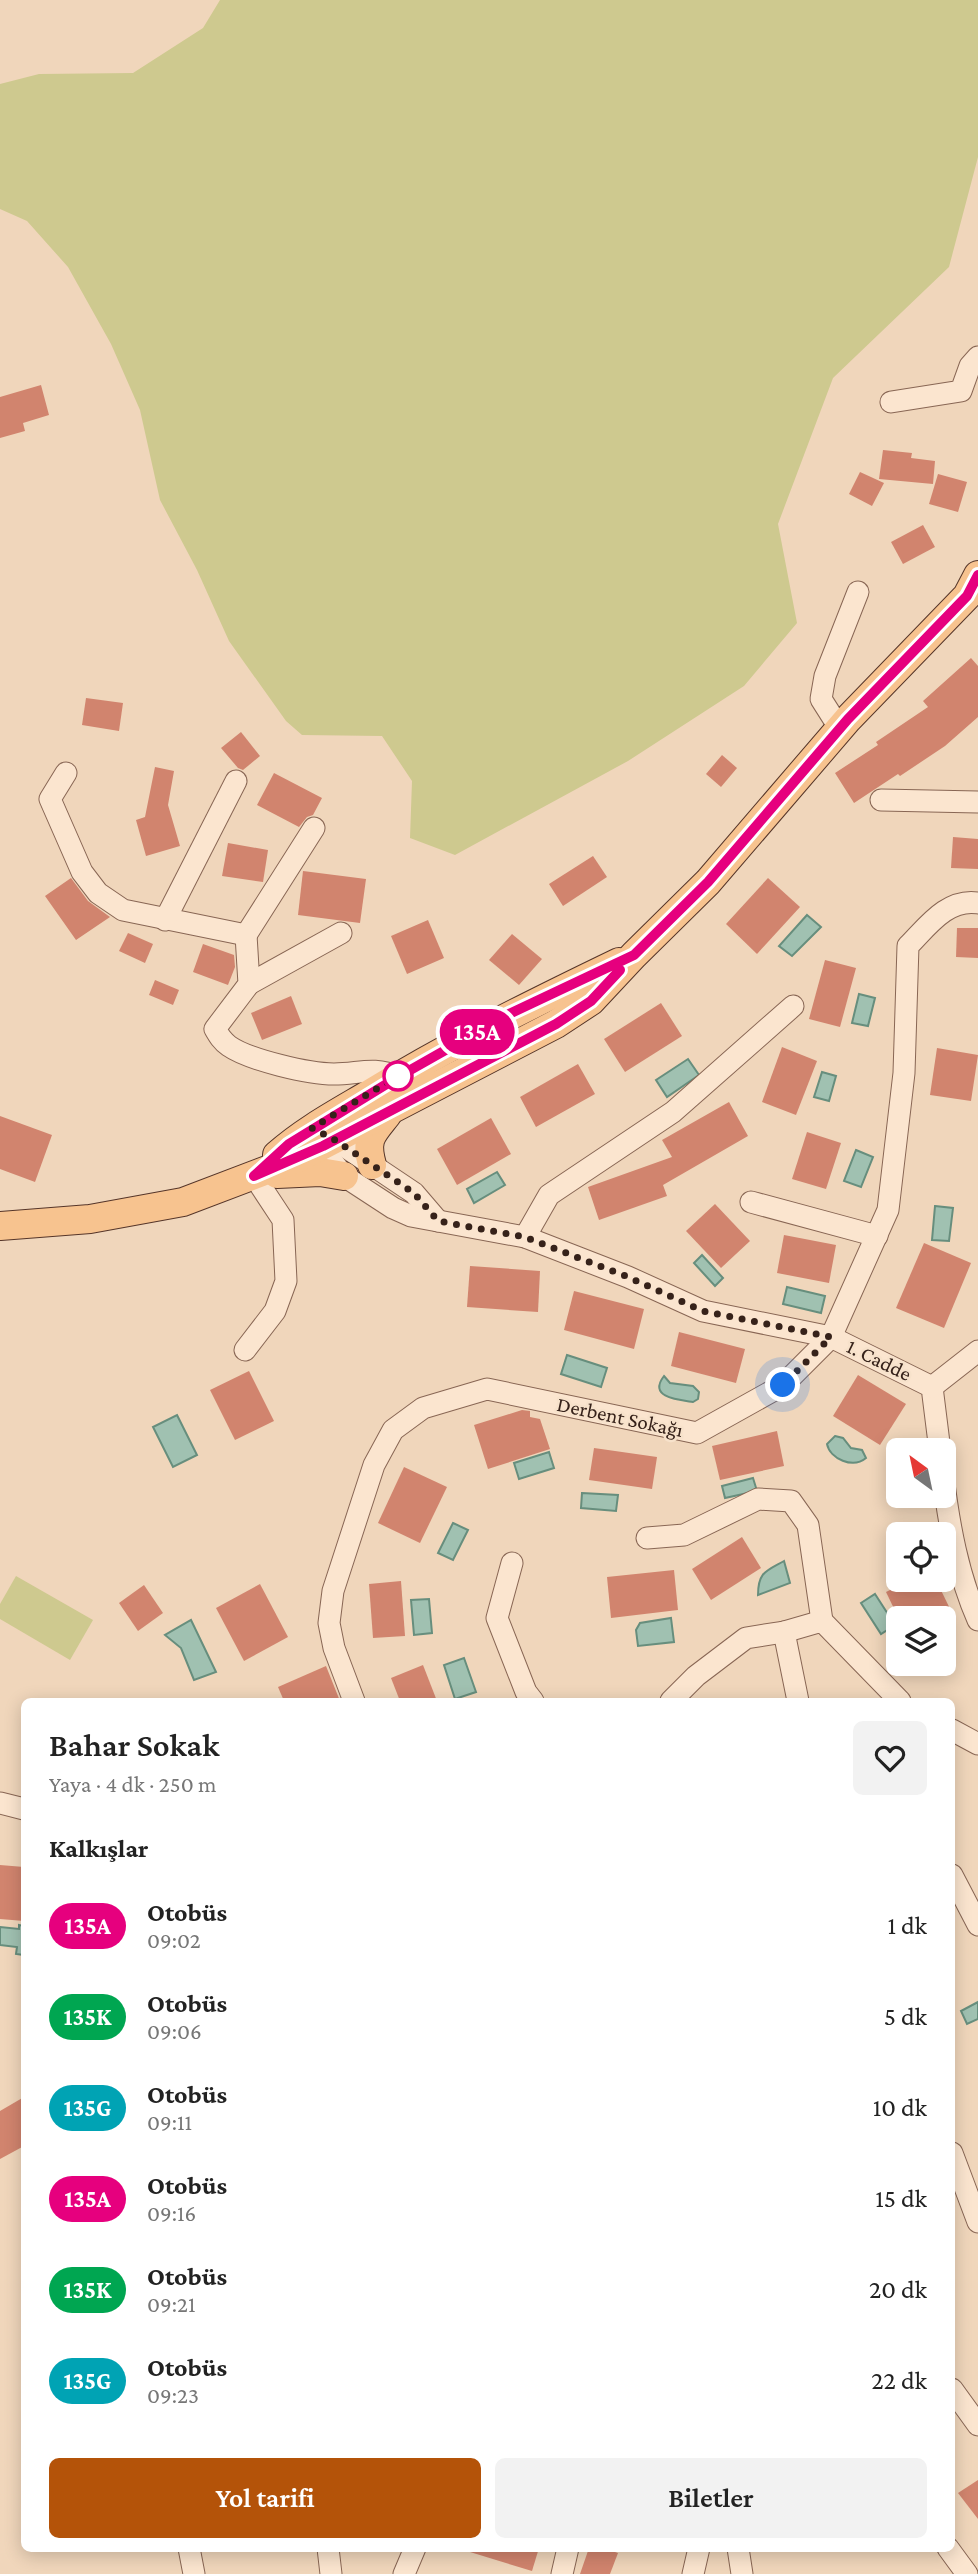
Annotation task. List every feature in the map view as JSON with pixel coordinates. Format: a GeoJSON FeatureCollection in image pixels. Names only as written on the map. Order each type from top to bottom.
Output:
{"type":"FeatureCollection","features":[{"type":"Feature","properties":{"kind":"main road"},"geometry":{"type":"LineString","coordinates":[[254,1176],[289,1144],[324,1137],[389,1112],[556,1024],[591,1001],[708,882],[840,729],[967,596],[978,575]]}},
{"type":"Feature","properties":{"kind":"main road"},"geometry":{"type":"LineString","coordinates":[[324,1137],[398,1077],[509,1014],[634,955]]}},
{"type":"Feature","properties":{"kind":"main road"},"geometry":{"type":"LineString","coordinates":[[324,1137],[337,1124],[437,1066],[463,1040]]}},
{"type":"Feature","properties":{"kind":"main road"},"geometry":{"type":"LineString","coordinates":[[372,1165],[368,1150],[369,1140],[389,1112]]}},
{"type":"Feature","properties":{"kind":"main road"},"geometry":{"type":"LineString","coordinates":[[0,1226],[90,1219],[183,1202],[254,1176],[320,1172],[344,1176]]}},
{"type":"Feature","properties":{"kind":"street"},"geometry":{"type":"LineString","coordinates":[[891,402],[961,391],[970,366],[978,357]]}},
{"type":"Feature","properties":{"kind":"street"},"geometry":{"type":"LineString","coordinates":[[840,729],[821,699],[825,676],[858,592]]}},
{"type":"Feature","properties":{"kind":"street"},"geometry":{"type":"LineString","coordinates":[[66,773],[50,799],[82,872],[98,893],[123,910],[246,935]]}},
{"type":"Feature","properties":{"kind":"street"},"geometry":{"type":"LineString","coordinates":[[165,919],[236,781]]}},
{"type":"Feature","properties":{"kind":"street"},"geometry":{"type":"LineString","coordinates":[[881,800],[973,796]]}},
{"type":"Feature","properties":{"kind":"street"},"geometry":{"type":"LineString","coordinates":[[249,984],[246,935],[314,828]]}},
{"type":"Feature","properties":{"kind":"street","name":"Derbent Sokağı"},"geometry":{"type":"LineString","coordinates":[[353,1698],[334,1648],[329,1623],[333,1591],[374,1465],[393,1430],[423,1408],[487,1389],[697,1433],[783,1385],[831,1337],[888,1210],[902,1086],[908,946],[943,910],[969,902],[978,903]]}},
{"type":"Feature","properties":{"kind":"street"},"geometry":{"type":"LineString","coordinates":[[341,933],[249,984],[215,1029],[222,1041],[232,1048],[298,1071],[334,1074],[383,1070],[398,1077]]}},
{"type":"Feature","properties":{"kind":"street"},"geometry":{"type":"LineString","coordinates":[[525,1237],[549,1195],[673,1112],[793,1006]]}},
{"type":"Feature","properties":{"kind":"street"},"geometry":{"type":"LineString","coordinates":[[324,1137],[414,1193],[438,1221]]}},
{"type":"Feature","properties":{"kind":"street"},"geometry":{"type":"LineString","coordinates":[[324,1137],[330,1159],[344,1176]]}},
{"type":"Feature","properties":{"kind":"street"},"geometry":{"type":"LineString","coordinates":[[245,1350],[275,1311],[286,1281],[283,1220],[254,1176]]}},
{"type":"Feature","properties":{"kind":"street","name":"1. Cadde"},"geometry":{"type":"LineString","coordinates":[[344,1176],[393,1208],[411,1216],[525,1237],[628,1277],[703,1311],[831,1337],[932,1387],[938,1438]]}},
{"type":"Feature","properties":{"kind":"street"},"geometry":{"type":"LineString","coordinates":[[751,1202],[877,1236]]}},
{"type":"Feature","properties":{"kind":"street"},"geometry":{"type":"LineString","coordinates":[[932,1387],[978,1352]]}},
{"type":"Feature","properties":{"kind":"street"},"geometry":{"type":"LineString","coordinates":[[647,1538],[684,1535],[758,1499],[790,1501],[808,1525],[822,1621],[897,1698]]}},
{"type":"Feature","properties":{"kind":"street"},"geometry":{"type":"LineString","coordinates":[[947,1508],[949,1524],[978,1620]]}},
{"type":"Feature","properties":{"kind":"street"},"geometry":{"type":"LineString","coordinates":[[512,1563],[497,1618],[531,1698]]}},
{"type":"Feature","properties":{"kind":"street"},"geometry":{"type":"LineString","coordinates":[[674,1698],[696,1676],[746,1638],[784,1632],[822,1621]]}},
{"type":"Feature","properties":{"kind":"street"},"geometry":{"type":"LineString","coordinates":[[784,1632],[797,1698]]}},
{"type":"Feature","properties":{"kind":"street"},"geometry":{"type":"LineString","coordinates":[[955,1732],[978,1744]]}},
{"type":"Feature","properties":{"kind":"street"},"geometry":{"type":"LineString","coordinates":[[0,1803],[21,1808]]}},
{"type":"Feature","properties":{"kind":"street"},"geometry":{"type":"LineString","coordinates":[[955,1881],[978,1925]]}},
{"type":"Feature","properties":{"kind":"street"},"geometry":{"type":"LineString","coordinates":[[955,2161],[978,2222]]}},
{"type":"Feature","properties":{"kind":"street"},"geometry":{"type":"LineString","coordinates":[[955,2393],[978,2425]]}},
{"type":"Feature","properties":{"kind":"street"},"geometry":{"type":"LineString","coordinates":[[190,2552],[194,2574]]}},
{"type":"Feature","properties":{"kind":"street"},"geometry":{"type":"LineString","coordinates":[[328,2552],[331,2574]]}},
{"type":"Feature","properties":{"kind":"street"},"geometry":{"type":"LineString","coordinates":[[404,2574],[413,2552]]}},
{"type":"Feature","properties":{"kind":"street"},"geometry":{"type":"LineString","coordinates":[[562,2574],[567,2552]]}},
{"type":"Feature","properties":{"kind":"street"},"geometry":{"type":"LineString","coordinates":[[693,2574],[698,2552]]}},
{"type":"Feature","properties":{"kind":"street"},"geometry":{"type":"LineString","coordinates":[[738,2552],[741,2574]]}},
{"type":"Feature","properties":{"kind":"street"},"geometry":{"type":"LineString","coordinates":[[951,2552],[967,2574]]}},
{"type":"Feature","properties":{"kind":"shaded area"},"geometry":{"type":"Polygon","coordinates":[[[220,0],[978,0],[978,157],[949,267],[833,378],[778,524],[797,623],[744,686],[628,761],[455,855],[410,838],[412,781],[382,736],[302,735],[286,721],[229,641],[197,570],[160,500],[140,410],[111,344],[68,267],[27,221],[0,209],[0,84],[39,74],[133,73],[203,28],[220,0]]]}},
{"type":"Feature","properties":{"kind":"shaded area"},"geometry":{"type":"Polygon","coordinates":[[[807,915],[821,927],[792,956],[779,946],[807,915]]]}},
{"type":"Feature","properties":{"kind":"shaded area"},"geometry":{"type":"Polygon","coordinates":[[[859,994],[875,998],[868,1026],[852,1023],[859,994]]]}},
{"type":"Feature","properties":{"kind":"shaded area"},"geometry":{"type":"Polygon","coordinates":[[[688,1059],[699,1075],[667,1097],[656,1080],[688,1059]]]}},
{"type":"Feature","properties":{"kind":"shaded area"},"geometry":{"type":"Polygon","coordinates":[[[822,1072],[836,1076],[829,1101],[814,1097],[822,1072]]]}},
{"type":"Feature","properties":{"kind":"shaded area"},"geometry":{"type":"Polygon","coordinates":[[[856,1150],[873,1157],[861,1187],[844,1181],[856,1150]]]}},
{"type":"Feature","properties":{"kind":"shaded area"},"geometry":{"type":"Polygon","coordinates":[[[497,1172],[505,1185],[474,1203],[467,1189],[497,1172]]]}},
{"type":"Feature","properties":{"kind":"shaded area"},"geometry":{"type":"Polygon","coordinates":[[[935,1206],[953,1208],[949,1241],[932,1240],[935,1206]]]}},
{"type":"Feature","properties":{"kind":"shaded area"},"geometry":{"type":"Polygon","coordinates":[[[702,1255],[723,1278],[715,1286],[694,1263],[702,1255]]]}},
{"type":"Feature","properties":{"kind":"shaded area"},"geometry":{"type":"Polygon","coordinates":[[[787,1287],[825,1296],[821,1313],[783,1304],[787,1287]]]}},
{"type":"Feature","properties":{"kind":"shaded area"},"geometry":{"type":"Polygon","coordinates":[[[567,1355],[607,1368],[601,1387],[561,1374],[567,1355]]]}},
{"type":"Feature","properties":{"kind":"shaded area"},"geometry":{"type":"Polygon","coordinates":[[[664,1376],[670,1383],[693,1386],[699,1392],[698,1399],[693,1402],[681,1400],[662,1393],[660,1383],[664,1376]]]}},
{"type":"Feature","properties":{"kind":"shaded area"},"geometry":{"type":"Polygon","coordinates":[[[177,1415],[197,1455],[173,1467],[153,1427],[177,1415]]]}},
{"type":"Feature","properties":{"kind":"shaded area"},"geometry":{"type":"Polygon","coordinates":[[[835,1436],[843,1438],[851,1448],[862,1450],[866,1458],[855,1463],[837,1458],[827,1444],[835,1436]]]}},
{"type":"Feature","properties":{"kind":"shaded area"},"geometry":{"type":"Polygon","coordinates":[[[549,1452],[554,1468],[519,1479],[514,1463],[549,1452]]]}},
{"type":"Feature","properties":{"kind":"shaded area"},"geometry":{"type":"Polygon","coordinates":[[[753,1478],[757,1491],[725,1498],[722,1486],[753,1478]]]}},
{"type":"Feature","properties":{"kind":"shaded area"},"geometry":{"type":"Polygon","coordinates":[[[582,1493],[618,1495],[616,1511],[581,1508],[582,1493]]]}},
{"type":"Feature","properties":{"kind":"shaded area"},"geometry":{"type":"Polygon","coordinates":[[[453,1523],[468,1530],[453,1560],[438,1553],[453,1523]]]}},
{"type":"Feature","properties":{"kind":"shaded area"},"geometry":{"type":"Polygon","coordinates":[[[784,1561],[790,1583],[758,1595],[764,1573],[784,1561]]]}},
{"type":"Feature","properties":{"kind":"shaded area"},"geometry":{"type":"Polygon","coordinates":[[[16,1576],[93,1620],[70,1660],[0,1619],[0,1604],[16,1576]]]}},
{"type":"Feature","properties":{"kind":"shaded area"},"geometry":{"type":"Polygon","coordinates":[[[875,1594],[886,1611],[886,1631],[881,1634],[861,1603],[875,1594]]]}},
{"type":"Feature","properties":{"kind":"shaded area"},"geometry":{"type":"Polygon","coordinates":[[[429,1599],[432,1633],[414,1635],[411,1600],[429,1599]]]}},
{"type":"Feature","properties":{"kind":"shaded area"},"geometry":{"type":"Polygon","coordinates":[[[671,1618],[674,1642],[638,1646],[636,1630],[640,1623],[671,1618]]]}},
{"type":"Feature","properties":{"kind":"shaded area"},"geometry":{"type":"Polygon","coordinates":[[[191,1620],[216,1672],[194,1680],[181,1648],[165,1635],[191,1620]]]}},
{"type":"Feature","properties":{"kind":"shaded area"},"geometry":{"type":"Polygon","coordinates":[[[464,1658],[476,1692],[455,1698],[444,1665],[464,1658]]]}},
{"type":"Feature","properties":{"kind":"shaded area"},"geometry":{"type":"Polygon","coordinates":[[[21,1925],[21,1955],[16,1954],[17,1947],[0,1945],[0,1927],[19,1929],[21,1925]]]}},
{"type":"Feature","properties":{"kind":"shaded area"},"geometry":{"type":"Polygon","coordinates":[[[978,2002],[978,2019],[967,2024],[961,2011],[978,2002]]]}},
{"type":"Feature","properties":{"kind":"building"},"geometry":{"type":"Polygon","coordinates":[[[41,385],[49,415],[23,423],[25,431],[0,438],[0,397],[41,385]]]}},
{"type":"Feature","properties":{"kind":"building"},"geometry":{"type":"Polygon","coordinates":[[[883,450],[912,453],[911,458],[935,461],[933,484],[879,479],[883,450]]]}},
{"type":"Feature","properties":{"kind":"building"},"geometry":{"type":"Polygon","coordinates":[[[860,472],[884,483],[872,506],[849,494],[860,472]]]}},
{"type":"Feature","properties":{"kind":"building"},"geometry":{"type":"Polygon","coordinates":[[[938,474],[967,482],[958,512],[929,504],[938,474]]]}},
{"type":"Feature","properties":{"kind":"building"},"geometry":{"type":"Polygon","coordinates":[[[923,525],[935,547],[903,564],[891,542],[923,525]]]}},
{"type":"Feature","properties":{"kind":"building"},"geometry":{"type":"Polygon","coordinates":[[[971,658],[978,666],[978,717],[945,746],[854,803],[835,773],[928,707],[923,701],[971,658]]]}},
{"type":"Feature","properties":{"kind":"building"},"geometry":{"type":"Polygon","coordinates":[[[86,698],[123,703],[119,731],[82,725],[86,698]]]}},
{"type":"Feature","properties":{"kind":"building"},"geometry":{"type":"Polygon","coordinates":[[[241,732],[260,756],[243,770],[238,768],[221,748],[241,732]]]}},
{"type":"Feature","properties":{"kind":"building"},"geometry":{"type":"Polygon","coordinates":[[[722,755],[737,768],[721,787],[706,774],[722,755]]]}},
{"type":"Feature","properties":{"kind":"building"},"geometry":{"type":"Polygon","coordinates":[[[155,767],[174,771],[168,805],[180,846],[146,856],[136,820],[145,817],[155,767]]]}},
{"type":"Feature","properties":{"kind":"building"},"geometry":{"type":"Polygon","coordinates":[[[274,773],[322,798],[313,815],[307,817],[299,827],[257,805],[274,773]]]}},
{"type":"Feature","properties":{"kind":"building"},"geometry":{"type":"Polygon","coordinates":[[[953,837],[978,839],[978,869],[951,868],[953,837]]]}},
{"type":"Feature","properties":{"kind":"building"},"geometry":{"type":"Polygon","coordinates":[[[228,843],[268,850],[263,882],[222,876],[228,843]]]}},
{"type":"Feature","properties":{"kind":"building"},"geometry":{"type":"Polygon","coordinates":[[[593,856],[607,877],[563,906],[549,884],[593,856]]]}},
{"type":"Feature","properties":{"kind":"building"},"geometry":{"type":"Polygon","coordinates":[[[303,871],[366,879],[360,923],[298,915],[303,871]]]}},
{"type":"Feature","properties":{"kind":"building"},"geometry":{"type":"Polygon","coordinates":[[[71,878],[88,901],[110,917],[76,940],[45,896],[71,878]]]}},
{"type":"Feature","properties":{"kind":"building"},"geometry":{"type":"Polygon","coordinates":[[[768,878],[800,907],[757,954],[726,924],[768,878]]]}},
{"type":"Feature","properties":{"kind":"building"},"geometry":{"type":"Polygon","coordinates":[[[428,920],[444,958],[407,974],[391,936],[428,920]]]}},
{"type":"Feature","properties":{"kind":"building"},"geometry":{"type":"Polygon","coordinates":[[[957,928],[978,928],[978,958],[956,957],[957,928]]]}},
{"type":"Feature","properties":{"kind":"building"},"geometry":{"type":"Polygon","coordinates":[[[128,933],[153,944],[145,963],[119,951],[128,933]]]}},
{"type":"Feature","properties":{"kind":"building"},"geometry":{"type":"Polygon","coordinates":[[[512,934],[542,959],[519,985],[489,960],[512,934]]]}},
{"type":"Feature","properties":{"kind":"building"},"geometry":{"type":"Polygon","coordinates":[[[203,944],[234,955],[235,967],[228,985],[193,972],[203,944]]]}},
{"type":"Feature","properties":{"kind":"building"},"geometry":{"type":"Polygon","coordinates":[[[825,960],[856,968],[840,1027],[809,1019],[825,960]]]}},
{"type":"Feature","properties":{"kind":"building"},"geometry":{"type":"Polygon","coordinates":[[[155,980],[179,990],[173,1005],[149,995],[155,980]]]}},
{"type":"Feature","properties":{"kind":"building"},"geometry":{"type":"Polygon","coordinates":[[[291,996],[302,1024],[262,1040],[251,1013],[291,996]]]}},
{"type":"Feature","properties":{"kind":"building"},"geometry":{"type":"Polygon","coordinates":[[[661,1003],[682,1036],[625,1072],[604,1039],[661,1003]]]}},
{"type":"Feature","properties":{"kind":"building"},"geometry":{"type":"Polygon","coordinates":[[[782,1047],[817,1061],[796,1115],[762,1102],[782,1047]]]}},
{"type":"Feature","properties":{"kind":"building"},"geometry":{"type":"Polygon","coordinates":[[[937,1048],[978,1055],[971,1101],[930,1095],[937,1048]]]}},
{"type":"Feature","properties":{"kind":"building"},"geometry":{"type":"Polygon","coordinates":[[[578,1064],[595,1094],[536,1127],[520,1097],[578,1064]]]}},
{"type":"Feature","properties":{"kind":"building"},"geometry":{"type":"Polygon","coordinates":[[[729,1102],[748,1136],[663,1185],[667,1196],[599,1220],[588,1187],[672,1157],[662,1140],[729,1102]]]}},
{"type":"Feature","properties":{"kind":"building"},"geometry":{"type":"Polygon","coordinates":[[[0,1116],[52,1135],[35,1182],[0,1169],[0,1116]]]}},
{"type":"Feature","properties":{"kind":"building"},"geometry":{"type":"Polygon","coordinates":[[[491,1118],[511,1154],[457,1185],[437,1149],[491,1118]]]}},
{"type":"Feature","properties":{"kind":"building"},"geometry":{"type":"Polygon","coordinates":[[[807,1132],[841,1143],[826,1189],[792,1179],[807,1132]]]}},
{"type":"Feature","properties":{"kind":"building"},"geometry":{"type":"Polygon","coordinates":[[[715,1204],[750,1241],[721,1268],[686,1231],[715,1204]]]}},
{"type":"Feature","properties":{"kind":"building"},"geometry":{"type":"Polygon","coordinates":[[[784,1235],[836,1245],[829,1283],[777,1273],[784,1235]]]}},
{"type":"Feature","properties":{"kind":"building"},"geometry":{"type":"Polygon","coordinates":[[[924,1243],[971,1263],[944,1328],[896,1308],[924,1243]]]}},
{"type":"Feature","properties":{"kind":"building"},"geometry":{"type":"Polygon","coordinates":[[[470,1266],[540,1271],[538,1312],[467,1307],[470,1266]]]}},
{"type":"Feature","properties":{"kind":"building"},"geometry":{"type":"Polygon","coordinates":[[[574,1291],[644,1309],[634,1349],[564,1330],[574,1291]]]}},
{"type":"Feature","properties":{"kind":"building"},"geometry":{"type":"Polygon","coordinates":[[[679,1332],[745,1349],[736,1383],[671,1366],[679,1332]]]}},
{"type":"Feature","properties":{"kind":"building"},"geometry":{"type":"Polygon","coordinates":[[[249,1371],[274,1421],[235,1440],[210,1390],[249,1371]]]}},
{"type":"Feature","properties":{"kind":"building"},"geometry":{"type":"Polygon","coordinates":[[[858,1375],[906,1404],[880,1445],[833,1416],[858,1375]]]}},
{"type":"Feature","properties":{"kind":"building"},"geometry":{"type":"Polygon","coordinates":[[[522,1410],[530,1411],[530,1417],[540,1419],[550,1449],[488,1469],[474,1425],[522,1410]]]}},
{"type":"Feature","properties":{"kind":"building"},"geometry":{"type":"Polygon","coordinates":[[[777,1431],[784,1466],[720,1480],[712,1446],[777,1431]]]}},
{"type":"Feature","properties":{"kind":"building"},"geometry":{"type":"Polygon","coordinates":[[[594,1448],[657,1457],[652,1489],[589,1480],[594,1448]]]}},
{"type":"Feature","properties":{"kind":"building"},"geometry":{"type":"Polygon","coordinates":[[[404,1467],[447,1487],[420,1543],[378,1523],[404,1467]]]}},
{"type":"Feature","properties":{"kind":"building"},"geometry":{"type":"Polygon","coordinates":[[[742,1537],[761,1568],[711,1600],[692,1569],[742,1537]]]}},
{"type":"Feature","properties":{"kind":"building"},"geometry":{"type":"Polygon","coordinates":[[[674,1570],[678,1610],[611,1618],[607,1577],[674,1570]]]}},
{"type":"Feature","properties":{"kind":"building"},"geometry":{"type":"Polygon","coordinates":[[[401,1581],[405,1636],[373,1638],[369,1584],[401,1581]]]}},
{"type":"Feature","properties":{"kind":"building"},"geometry":{"type":"Polygon","coordinates":[[[260,1584],[288,1637],[244,1661],[216,1608],[260,1584]]]}},
{"type":"Feature","properties":{"kind":"building"},"geometry":{"type":"Polygon","coordinates":[[[144,1585],[163,1613],[138,1631],[119,1603],[144,1585]]]}},
{"type":"Feature","properties":{"kind":"building"},"geometry":{"type":"Polygon","coordinates":[[[886,1592],[942,1592],[949,1606],[893,1606],[886,1592]]]}},
{"type":"Feature","properties":{"kind":"building"},"geometry":{"type":"Polygon","coordinates":[[[423,1665],[436,1698],[399,1698],[391,1678],[423,1665]]]}},
{"type":"Feature","properties":{"kind":"building"},"geometry":{"type":"Polygon","coordinates":[[[326,1666],[339,1698],[283,1698],[278,1687],[326,1666]]]}},
{"type":"Feature","properties":{"kind":"building"},"geometry":{"type":"Polygon","coordinates":[[[0,1865],[21,1867],[21,1921],[0,1919],[0,1865]]]}},
{"type":"Feature","properties":{"kind":"building"},"geometry":{"type":"Polygon","coordinates":[[[21,2099],[21,2148],[0,2159],[0,2111],[21,2099]]]}},
{"type":"Feature","properties":{"kind":"building"},"geometry":{"type":"Polygon","coordinates":[[[978,2480],[978,2519],[958,2493],[978,2480]]]}},
{"type":"Feature","properties":{"kind":"building"},"geometry":{"type":"Polygon","coordinates":[[[470,2552],[538,2552],[532,2571],[470,2552]]]}},
{"type":"Feature","properties":{"kind":"building"},"geometry":{"type":"Polygon","coordinates":[[[588,2552],[618,2553],[610,2574],[580,2574],[588,2552]]]}},
{"type":"Feature","properties":{"kind":"bus line","name":"135A"},"geometry":{"type":"LineString","coordinates":[[620,970],[591,1001],[556,1024],[323,1146],[254,1176],[289,1144],[312,1128],[398,1077],[509,1014],[634,955],[708,882],[848,719],[967,596],[978,575]]}},
{"type":"Feature","properties":{"kind":"route"},"geometry":{"type":"LineString","coordinates":[[398,1076],[312,1128],[335,1140],[414,1193],[438,1221],[525,1237],[628,1277],[703,1311],[831,1337],[783,1385]]}}]}
